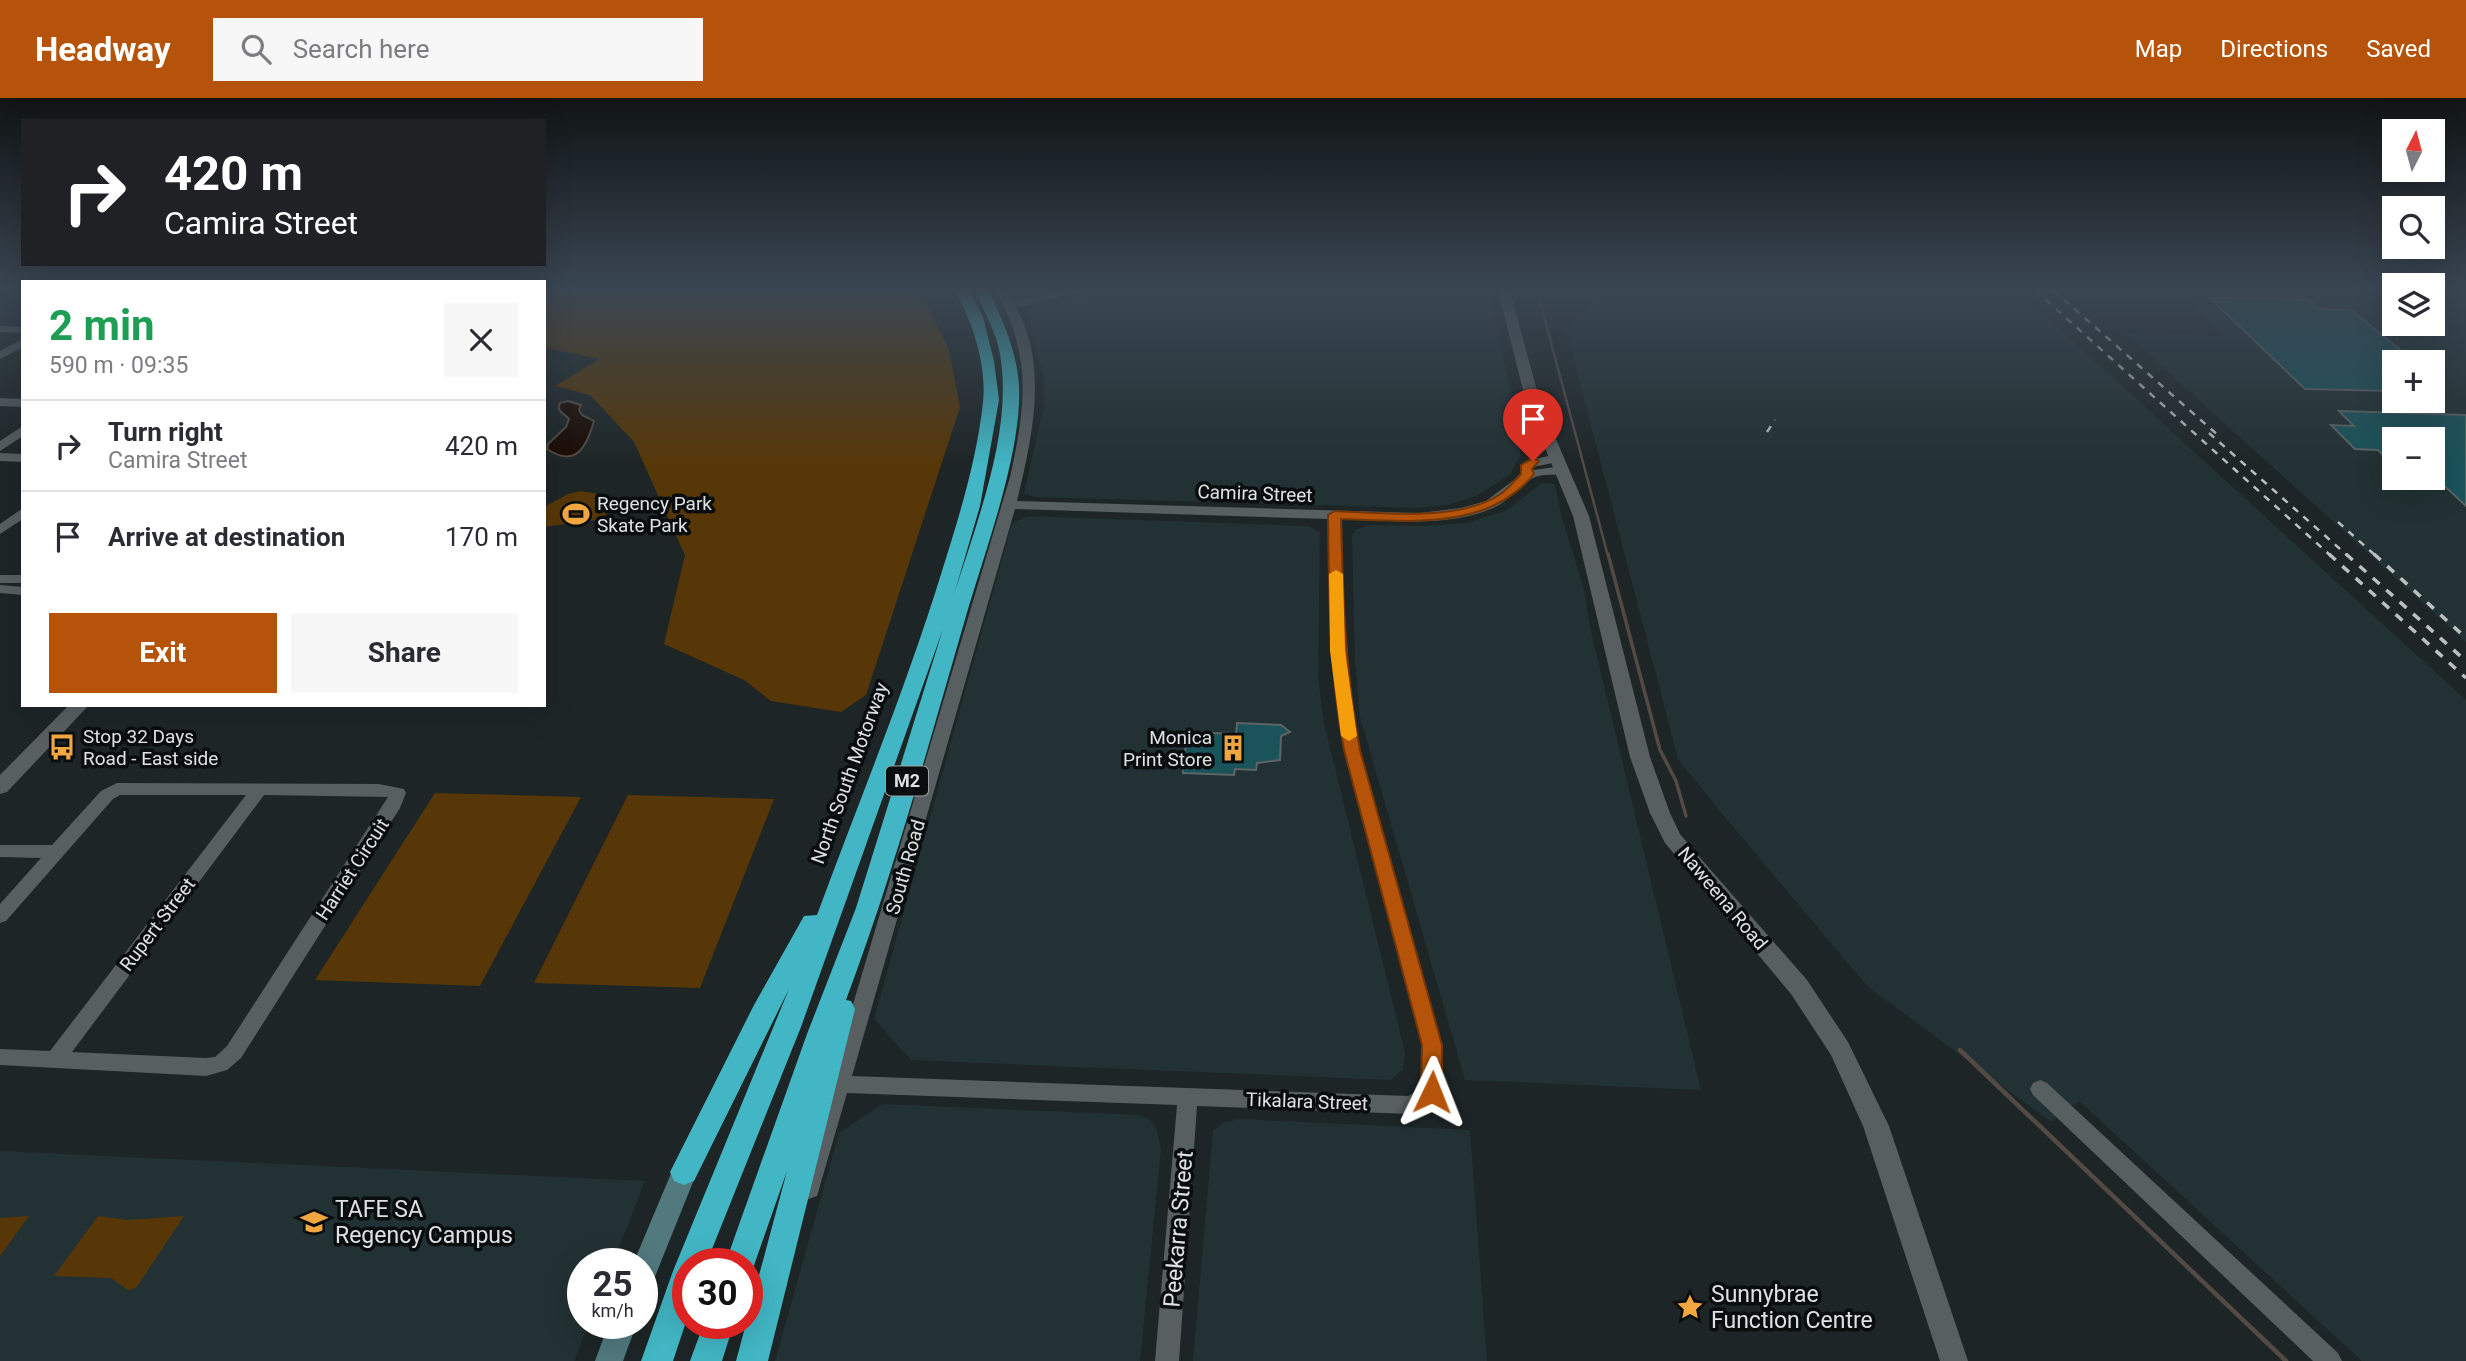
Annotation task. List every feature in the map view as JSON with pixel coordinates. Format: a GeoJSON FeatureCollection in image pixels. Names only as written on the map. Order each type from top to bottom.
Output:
{"type":"FeatureCollection","features":[{"type":"Feature","properties":{"kind":"highway","name":"North South Motorway"},"geometry":{"type":"LineString","coordinates":[[698,1248],[788,1027],[936,621],[971,506],[986,439],[991,400],[984,349]]}},
{"type":"Feature","properties":{"kind":"highway","name":"M2"},"geometry":{"type":"LineString","coordinates":[[746,1248],[868,908],[990,505],[1006,436],[1011,387],[1007,349]]}},
{"type":"Feature","properties":{"kind":"highway","name":"M2"},"geometry":{"type":"LineString","coordinates":[[684,1172],[764,1013],[844,868]]}},
{"type":"Feature","properties":{"kind":"highway"},"geometry":{"type":"LineString","coordinates":[[754,1361],[868,908]]}},
{"type":"Feature","properties":{"kind":"highway"},"geometry":{"type":"LineString","coordinates":[[657,1361],[672,1317]]}},
{"type":"Feature","properties":{"kind":"highway"},"geometry":{"type":"LineString","coordinates":[[706,1361],[714,1339]]}},
{"type":"Feature","properties":{"kind":"main road","name":"M2"},"geometry":{"type":"LineString","coordinates":[[653,1248],[684,1172]]}},
{"type":"Feature","properties":{"kind":"main road"},"geometry":{"type":"LineString","coordinates":[[609,1361],[617,1339]]}},
{"type":"Feature","properties":{"kind":"street","name":"South Road"},"geometry":{"type":"LineString","coordinates":[[754,1361],[842,1084],[1010,505],[1030,407],[1025,349]]}},
{"type":"Feature","properties":{"kind":"street","name":"Naweena Road"},"geometry":{"type":"LineString","coordinates":[[1520,349],[1533,402],[1581,516],[1640,757],[1660,813],[1672,838],[1693,866],[1799,987],[1840,1049],[1876,1126],[1954,1361]]}},
{"type":"Feature","properties":{"kind":"street"},"geometry":{"type":"LineString","coordinates":[[0,402],[21,402]]}},
{"type":"Feature","properties":{"kind":"street"},"geometry":{"type":"LineString","coordinates":[[0,447],[21,431]]}},
{"type":"Feature","properties":{"kind":"street"},"geometry":{"type":"LineString","coordinates":[[0,457],[21,458]]}},
{"type":"Feature","properties":{"kind":"street","name":"Camira Street"},"geometry":{"type":"LineString","coordinates":[[1010,505],[1409,517],[1470,511],[1505,496],[1528,474],[1561,464]]}},
{"type":"Feature","properties":{"kind":"street"},"geometry":{"type":"LineString","coordinates":[[0,530],[21,514]]}},
{"type":"Feature","properties":{"kind":"street","name":"Tikalara Street"},"geometry":{"type":"LineString","coordinates":[[842,1084],[1411,1105],[1432,1092],[1432,1045],[1352,750],[1343,704],[1337,651],[1335,515]]}},
{"type":"Feature","properties":{"kind":"street"},"geometry":{"type":"LineString","coordinates":[[0,579],[21,579]]}},
{"type":"Feature","properties":{"kind":"street"},"geometry":{"type":"LineString","coordinates":[[0,589],[21,591]]}},
{"type":"Feature","properties":{"kind":"street"},"geometry":{"type":"LineString","coordinates":[[0,787],[78,707]]}},
{"type":"Feature","properties":{"kind":"street","name":"Harriet Circuit"},"geometry":{"type":"LineString","coordinates":[[0,916],[107,795],[117,789],[379,790],[398,793],[394,804],[234,1052],[220,1065],[206,1067],[0,1057]]}},
{"type":"Feature","properties":{"kind":"street","name":"Rupert Street"},"geometry":{"type":"LineString","coordinates":[[56,1058],[259,790]]}},
{"type":"Feature","properties":{"kind":"street"},"geometry":{"type":"LineString","coordinates":[[0,851],[57,852]]}},
{"type":"Feature","properties":{"kind":"street"},"geometry":{"type":"LineString","coordinates":[[2040,1089],[2330,1361]]}},
{"type":"Feature","properties":{"kind":"street","name":"Peekarra Street"},"geometry":{"type":"LineString","coordinates":[[1167,1361],[1188,1096]]}},
{"type":"Feature","properties":{"kind":"shaded area"},"geometry":{"type":"Polygon","coordinates":[[[553,349],[948,349],[960,407],[866,695],[841,712],[771,701],[744,680],[664,644],[685,555],[634,442],[590,395],[555,386],[599,359],[553,349]]]}},
{"type":"Feature","properties":{"kind":"shaded area"},"geometry":{"type":"Polygon","coordinates":[[[1037,349],[1501,349],[1520,438],[1520,456],[1510,475],[1476,496],[1448,505],[1417,508],[1033,497],[1024,493],[1044,406],[1044,377],[1037,349]]]}},
{"type":"Feature","properties":{"kind":"shaded area"},"geometry":{"type":"Polygon","coordinates":[[[1571,349],[2082,349],[2466,700],[2466,1361],[2362,1361],[2079,1101],[2051,1122],[1868,987],[1678,759],[1571,349]]]}},
{"type":"Feature","properties":{"kind":"shaded area"},"geometry":{"type":"Polygon","coordinates":[[[2143,349],[2466,349],[2466,642],[2143,349]]]}},
{"type":"Feature","properties":{"kind":"shaded area"},"geometry":{"type":"Polygon","coordinates":[[[568,401],[581,405],[579,410],[582,415],[594,421],[579,452],[566,456],[557,455],[547,449],[548,444],[566,427],[569,419],[559,406],[560,403],[568,401]]]}},
{"type":"Feature","properties":{"kind":"shaded area"},"geometry":{"type":"Polygon","coordinates":[[[1542,483],[1555,484],[1561,515],[1584,589],[1590,627],[1701,1090],[1465,1080],[1360,717],[1355,661],[1352,537],[1355,530],[1369,525],[1426,526],[1466,523],[1505,511],[1542,483]]]}},
{"type":"Feature","properties":{"kind":"shaded area","name":"Regency Park Skate Park"},"geometry":{"type":"Polygon","coordinates":[[[581,491],[610,496],[609,511],[603,519],[546,527],[546,506],[568,494],[581,491]]]}},
{"type":"Feature","properties":{"kind":"shaded area"},"geometry":{"type":"Polygon","coordinates":[[[1028,516],[1308,526],[1320,532],[1318,678],[1324,723],[1405,1053],[1403,1069],[1391,1080],[911,1060],[874,1019],[1012,523],[1028,516]]]}},
{"type":"Feature","properties":{"kind":"shaded area"},"geometry":{"type":"Polygon","coordinates":[[[435,793],[581,797],[480,986],[315,980],[435,793]]]}},
{"type":"Feature","properties":{"kind":"shaded area"},"geometry":{"type":"Polygon","coordinates":[[[628,795],[774,799],[700,988],[534,983],[628,795]]]}},
{"type":"Feature","properties":{"kind":"shaded area"},"geometry":{"type":"Polygon","coordinates":[[[882,1104],[1140,1115],[1150,1120],[1157,1129],[1161,1149],[1140,1361],[775,1361],[839,1133],[882,1104]]]}},
{"type":"Feature","properties":{"kind":"shaded area"},"geometry":{"type":"Polygon","coordinates":[[[1240,1119],[1470,1130],[1487,1361],[1193,1361],[1213,1131],[1224,1122],[1240,1119]]]}},
{"type":"Feature","properties":{"kind":"shaded area","name":"TAFE SA Regency Campus"},"geometry":{"type":"Polygon","coordinates":[[[0,1151],[645,1181],[619,1248],[567,1248],[567,1339],[583,1339],[574,1361],[0,1361],[0,1151]]]}},
{"type":"Feature","properties":{"kind":"shaded area"},"geometry":{"type":"Polygon","coordinates":[[[29,1216],[0,1256],[0,1218],[29,1216]]]}},
{"type":"Feature","properties":{"kind":"shaded area"},"geometry":{"type":"Polygon","coordinates":[[[98,1216],[128,1220],[184,1216],[136,1288],[128,1290],[111,1278],[54,1276],[98,1216]]]}},
{"type":"Feature","properties":{"kind":"building"},"geometry":{"type":"Polygon","coordinates":[[[2263,349],[2399,349],[2382,350],[2382,391],[2305,389],[2263,349]]]}},
{"type":"Feature","properties":{"kind":"building"},"geometry":{"type":"Polygon","coordinates":[[[2339,411],[2466,415],[2466,506],[2445,486],[2445,427],[2382,427],[2382,454],[2378,450],[2355,449],[2331,425],[2354,426],[2339,411]]]}},
{"type":"Feature","properties":{"kind":"building","name":"Monica Print Store"},"geometry":{"type":"Polygon","coordinates":[[[1237,723],[1281,725],[1290,732],[1281,736],[1280,760],[1257,763],[1256,770],[1235,769],[1234,775],[1183,773],[1187,732],[1236,734],[1237,723]]]}},
{"type":"Feature","properties":{"kind":"waterway"},"geometry":{"type":"LineString","coordinates":[[1553,349],[1608,556]]}},
{"type":"Feature","properties":{"kind":"waterway"},"geometry":{"type":"LineString","coordinates":[[1608,554],[1660,750],[1676,781],[1686,816]]}},
{"type":"Feature","properties":{"kind":"waterway"},"geometry":{"type":"LineString","coordinates":[[1960,1050],[2286,1361]]}},
{"type":"Feature","properties":{"kind":"railway"},"geometry":{"type":"LineString","coordinates":[[2101,349],[2331,556]]}},
{"type":"Feature","properties":{"kind":"railway"},"geometry":{"type":"LineString","coordinates":[[2120,349],[2219,436]]}},
{"type":"Feature","properties":{"kind":"railway"},"geometry":{"type":"LineString","coordinates":[[1767,432],[1775,420]]}},
{"type":"Feature","properties":{"kind":"railway"},"geometry":{"type":"LineString","coordinates":[[2209,433],[2348,556]]}},
{"type":"Feature","properties":{"kind":"railway"},"geometry":{"type":"LineString","coordinates":[[2338,522],[2376,556]]}},
{"type":"Feature","properties":{"kind":"railway"},"geometry":{"type":"LineString","coordinates":[[2329,554],[2466,678]]}},
{"type":"Feature","properties":{"kind":"railway"},"geometry":{"type":"LineString","coordinates":[[2346,554],[2466,661]]}},
{"type":"Feature","properties":{"kind":"railway"},"geometry":{"type":"LineString","coordinates":[[2374,554],[2466,638]]}},
{"type":"Feature","properties":{"kind":"slow traffic"},"geometry":{"type":"LineString","coordinates":[[1336,574],[1337,651],[1349,736]]}},
{"type":"Feature","properties":{"kind":"place","name":"Regency Park Skate Park"},"geometry":{"type":"Point","coordinates":[576,514]}},
{"type":"Feature","properties":{"kind":"place","name":"Stop 32 Days Road - East side"},"geometry":{"type":"Point","coordinates":[62,747]}},
{"type":"Feature","properties":{"kind":"place","name":"Monica Print Store"},"geometry":{"type":"Point","coordinates":[1233,748]}},
{"type":"Feature","properties":{"kind":"place","name":"TAFE SA Regency Campus"},"geometry":{"type":"Point","coordinates":[314,1222]}},
{"type":"Feature","properties":{"kind":"place","name":"Sunnybrae Function Centre"},"geometry":{"type":"Point","coordinates":[1690,1307]}},
{"type":"Feature","properties":{"kind":"route"},"geometry":{"type":"LineString","coordinates":[[1432,1092],[1432,1045],[1352,750],[1343,704],[1337,651],[1335,515],[1409,517],[1442,516],[1470,511],[1505,496],[1528,474],[1526,468],[1533,461]]}}]}
